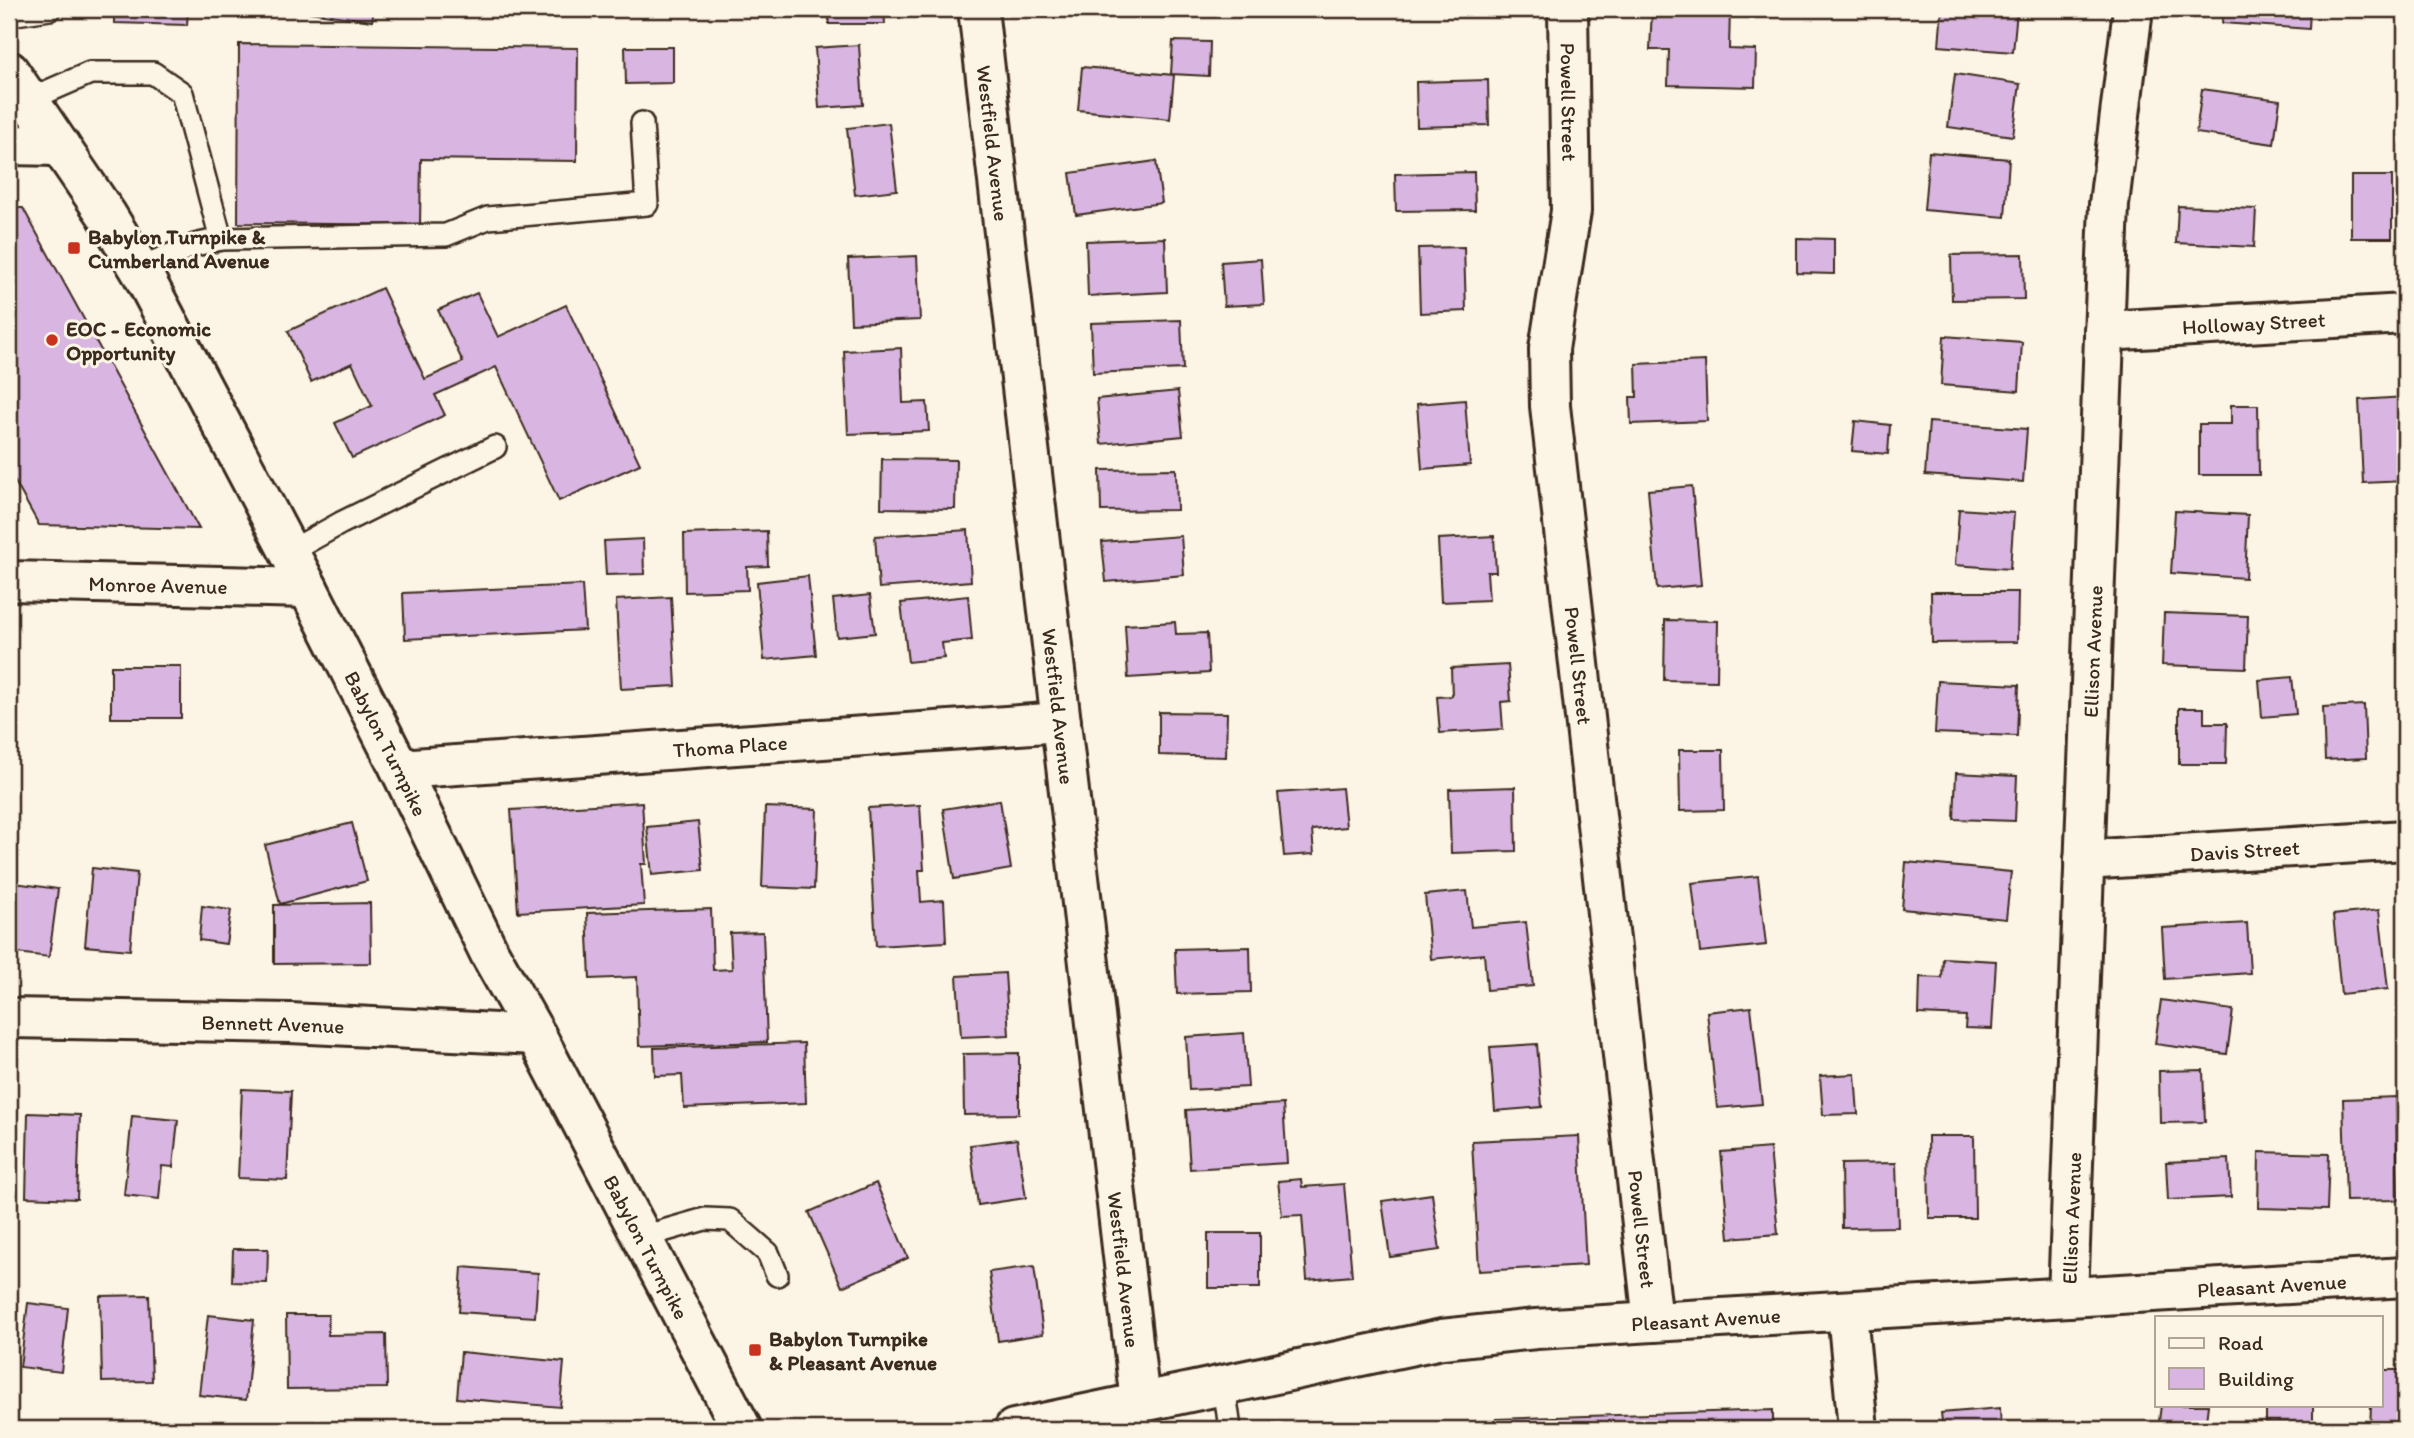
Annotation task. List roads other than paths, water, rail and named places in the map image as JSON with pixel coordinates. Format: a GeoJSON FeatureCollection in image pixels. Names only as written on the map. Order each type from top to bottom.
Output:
{"type":"FeatureCollection","features":[{"type":"Feature","properties":{"kind":"street","name":"Westfield Avenue"},"geometry":{"type":"LineString","coordinates":[[978,9],[1140,1402]]}},
{"type":"Feature","properties":{"kind":"street","name":"Powell Street"},"geometry":{"type":"LineString","coordinates":[[1567,9],[1571,211],[1549,349],[1550,405],[1653,1322]]}},
{"type":"Feature","properties":{"kind":"street","name":"Ellison Avenue"},"geometry":{"type":"LineString","coordinates":[[2068,1297],[2109,204],[2133,9]]}},
{"type":"Feature","properties":{"kind":"street","name":"Babylon Turnpike"},"geometry":{"type":"LineString","coordinates":[[19,86],[106,214],[139,268],[308,588],[489,952],[536,1035],[742,1429]]}},
{"type":"Feature","properties":{"kind":"street"},"geometry":{"type":"LineString","coordinates":[[9,145],[60,146]]}},
{"type":"Feature","properties":{"kind":"street","name":"Holloway Street"},"geometry":{"type":"LineString","coordinates":[[2104,331],[2405,314]]}},
{"type":"Feature","properties":{"kind":"street","name":"Monroe Avenue"},"geometry":{"type":"LineString","coordinates":[[9,581],[308,588]]}},
{"type":"Feature","properties":{"kind":"street","name":"Thoma Place"},"geometry":{"type":"LineString","coordinates":[[400,769],[1061,722]]}},
{"type":"Feature","properties":{"kind":"street","name":"Davis Street"},"geometry":{"type":"LineString","coordinates":[[2084,860],[2405,840]]}},
{"type":"Feature","properties":{"kind":"street","name":"Bennett Avenue"},"geometry":{"type":"LineString","coordinates":[[9,1018],[290,1023],[536,1035]]}},
{"type":"Feature","properties":{"kind":"street","name":"Pleasant Avenue"},"geometry":{"type":"LineString","coordinates":[[1014,1429],[1442,1339],[1536,1328],[1847,1312],[2405,1277]]}},
{"type":"Feature","properties":{"kind":"street"},"geometry":{"type":"LineString","coordinates":[[1847,1312],[1858,1429]]}},
{"type":"Feature","properties":{"kind":"lane"},"geometry":{"type":"LineString","coordinates":[[9,15],[50,9]]}},
{"type":"Feature","properties":{"kind":"lane"},"geometry":{"type":"LineString","coordinates":[[19,86],[90,73],[153,73],[182,93],[221,239]]}},
{"type":"Feature","properties":{"kind":"lane"},"geometry":{"type":"LineString","coordinates":[[139,268],[195,245],[221,239],[446,235],[488,218],[648,204],[642,124]]}},
{"type":"Feature","properties":{"kind":"lane"},"geometry":{"type":"LineString","coordinates":[[289,552],[341,523],[495,447]]}},
{"type":"Feature","properties":{"kind":"lane"},"geometry":{"type":"LineString","coordinates":[[642,1237],[705,1219],[730,1220],[768,1253],[777,1275]]}},
{"type":"Feature","properties":{"kind":"lane"},"geometry":{"type":"LineString","coordinates":[[1224,1385],[1230,1429]]}},
{"type":"Feature","properties":{"kind":"place","name":"Babylon Turnpike & Cumberland Avenue"},"geometry":{"type":"Point","coordinates":[74,248]}},
{"type":"Feature","properties":{"kind":"place","name":"EOC - Economic Opportunity"},"geometry":{"type":"Point","coordinates":[52,340]}},
{"type":"Feature","properties":{"kind":"place","name":"Babylon Turnpike & Pleasant Avenue"},"geometry":{"type":"Point","coordinates":[755,1350]}}]}
